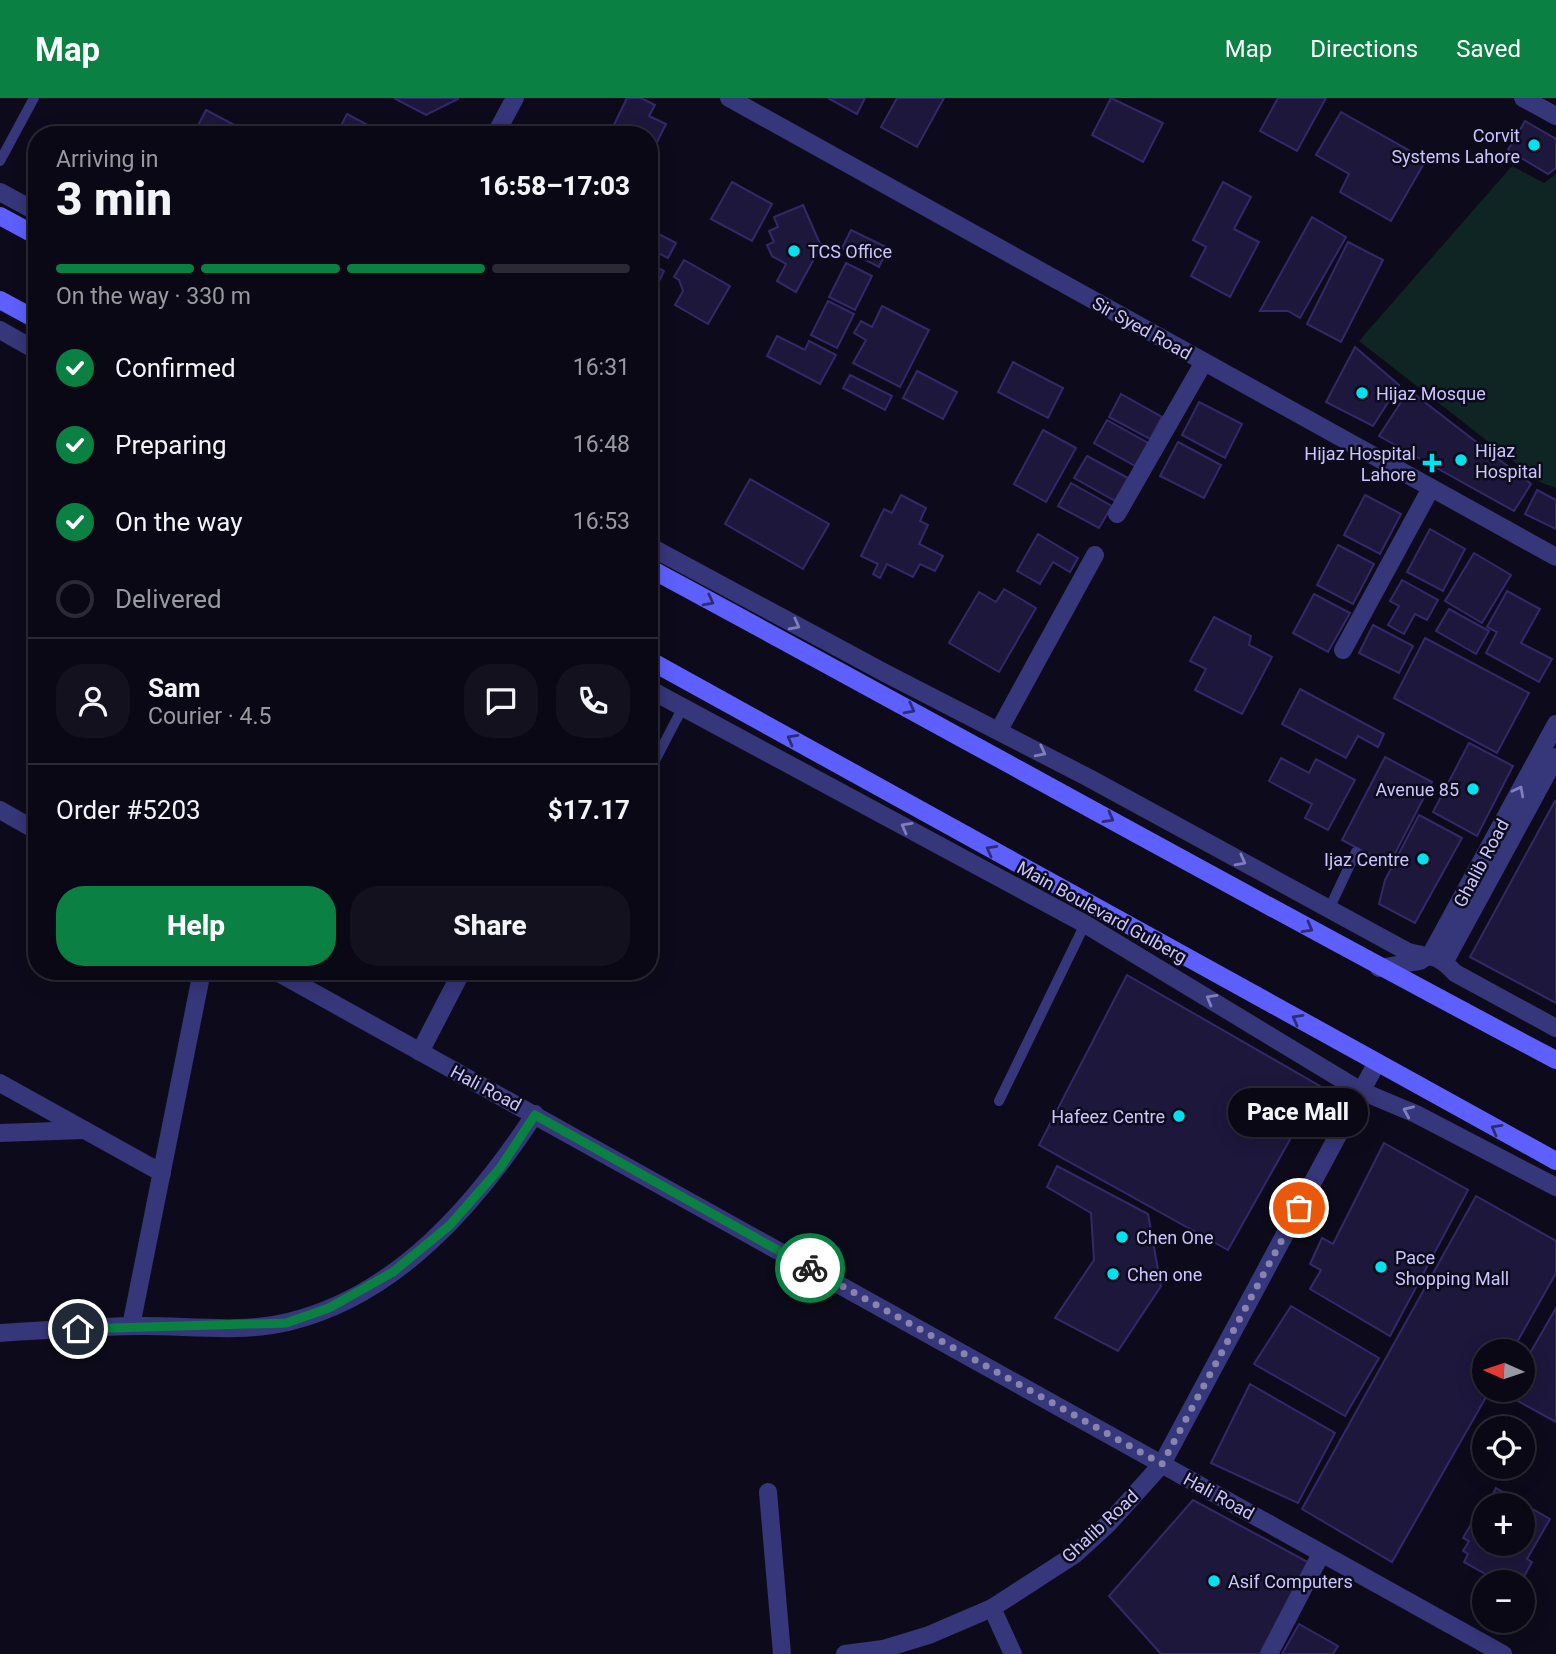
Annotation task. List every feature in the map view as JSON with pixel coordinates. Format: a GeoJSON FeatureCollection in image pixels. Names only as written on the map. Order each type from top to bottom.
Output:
{"type":"FeatureCollection","features":[{"type":"Feature","properties":{"kind":"main road"},"geometry":{"type":"LineString","coordinates":[[0,216],[28,231]]}},
{"type":"Feature","properties":{"kind":"main road"},"geometry":{"type":"LineString","coordinates":[[0,300],[28,315]]}},
{"type":"Feature","properties":{"kind":"main road"},"geometry":{"type":"LineString","coordinates":[[658,573],[987,750],[1379,968],[1556,1060]]}},
{"type":"Feature","properties":{"kind":"main road","name":"Main Boulevard Gulberg"},"geometry":{"type":"LineString","coordinates":[[658,665],[1376,1064],[1556,1161]]}},
{"type":"Feature","properties":{"kind":"street"},"geometry":{"type":"LineString","coordinates":[[500,126],[515,98]]}},
{"type":"Feature","properties":{"kind":"street"},"geometry":{"type":"LineString","coordinates":[[1526,99],[1556,116]]}},
{"type":"Feature","properties":{"kind":"street","name":"Sir Syed Road"},"geometry":{"type":"LineString","coordinates":[[742,100],[1204,362],[1556,557]]}},
{"type":"Feature","properties":{"kind":"street"},"geometry":{"type":"LineString","coordinates":[[0,192],[28,207]]}},
{"type":"Feature","properties":{"kind":"street"},"geometry":{"type":"LineString","coordinates":[[0,330],[28,346]]}},
{"type":"Feature","properties":{"kind":"street"},"geometry":{"type":"LineString","coordinates":[[1117,513],[1204,362]]}},
{"type":"Feature","properties":{"kind":"street"},"geometry":{"type":"LineString","coordinates":[[1343,650],[1431,488]]}},
{"type":"Feature","properties":{"kind":"street"},"geometry":{"type":"LineString","coordinates":[[658,551],[999,730],[1408,952],[1438,958],[1455,974],[1556,1028]]}},
{"type":"Feature","properties":{"kind":"street"},"geometry":{"type":"LineString","coordinates":[[999,730],[1095,555]]}},
{"type":"Feature","properties":{"kind":"street"},"geometry":{"type":"LineString","coordinates":[[658,694],[1084,924],[1361,1091],[1416,1114],[1556,1187]]}},
{"type":"Feature","properties":{"kind":"street","name":"Ghalib Road"},"geometry":{"type":"LineString","coordinates":[[1438,958],[1556,723]]}},
{"type":"Feature","properties":{"kind":"street","name":"Ghalib Road"},"geometry":{"type":"LineString","coordinates":[[1438,958],[1556,757]]}},
{"type":"Feature","properties":{"kind":"street"},"geometry":{"type":"LineString","coordinates":[[0,810],[28,826]]}},
{"type":"Feature","properties":{"kind":"street"},"geometry":{"type":"LineString","coordinates":[[1379,968],[1438,958]]}},
{"type":"Feature","properties":{"kind":"street"},"geometry":{"type":"LineString","coordinates":[[131,1326],[200,980]]}},
{"type":"Feature","properties":{"kind":"street","name":"Hali Road"},"geometry":{"type":"LineString","coordinates":[[291,980],[1503,1654]]}},
{"type":"Feature","properties":{"kind":"street"},"geometry":{"type":"LineString","coordinates":[[420,1052],[457,980]]}},
{"type":"Feature","properties":{"kind":"street","name":"Ghalib Road"},"geometry":{"type":"LineString","coordinates":[[845,1654],[883,1649],[992,1608],[1074,1555],[1109,1523],[1162,1464],[1376,1064]]}},
{"type":"Feature","properties":{"kind":"street"},"geometry":{"type":"LineString","coordinates":[[0,1083],[162,1173]]}},
{"type":"Feature","properties":{"kind":"street"},"geometry":{"type":"LineString","coordinates":[[0,1333],[131,1326],[241,1326],[286,1323],[329,1308],[393,1272],[450,1225],[500,1168],[535,1115]]}},
{"type":"Feature","properties":{"kind":"street"},"geometry":{"type":"LineString","coordinates":[[0,1133],[85,1130]]}},
{"type":"Feature","properties":{"kind":"street"},"geometry":{"type":"LineString","coordinates":[[768,1492],[782,1654]]}},
{"type":"Feature","properties":{"kind":"street"},"geometry":{"type":"LineString","coordinates":[[1269,1654],[1321,1554]]}},
{"type":"Feature","properties":{"kind":"street"},"geometry":{"type":"LineString","coordinates":[[992,1608],[1013,1654]]}},
{"type":"Feature","properties":{"kind":"lane"},"geometry":{"type":"LineString","coordinates":[[0,161],[34,98]]}},
{"type":"Feature","properties":{"kind":"lane"},"geometry":{"type":"LineString","coordinates":[[658,755],[683,707]]}},
{"type":"Feature","properties":{"kind":"lane"},"geometry":{"type":"LineString","coordinates":[[1329,909],[1356,852]]}},
{"type":"Feature","properties":{"kind":"lane"},"geometry":{"type":"LineString","coordinates":[[999,1101],[1084,924]]}},
{"type":"Feature","properties":{"kind":"green space"},"geometry":{"type":"Polygon","coordinates":[[[1512,166],[1544,183],[1556,174],[1556,488],[1540,482],[1359,341],[1512,166]]]}},
{"type":"Feature","properties":{"kind":"building"},"geometry":{"type":"Polygon","coordinates":[[[394,98],[458,98],[458,99],[426,115],[394,98]]]}},
{"type":"Feature","properties":{"kind":"building"},"geometry":{"type":"Polygon","coordinates":[[[627,98],[641,98],[655,105],[649,116],[666,124],[658,140],[658,126],[613,126],[627,98]]]}},
{"type":"Feature","properties":{"kind":"building"},"geometry":{"type":"Polygon","coordinates":[[[828,98],[865,98],[857,114],[828,98]]]}},
{"type":"Feature","properties":{"kind":"building"},"geometry":{"type":"Polygon","coordinates":[[[897,98],[944,98],[917,147],[881,127],[897,98]]]}},
{"type":"Feature","properties":{"kind":"building"},"geometry":{"type":"Polygon","coordinates":[[[1111,98],[1163,123],[1143,162],[1092,135],[1111,98]]]}},
{"type":"Feature","properties":{"kind":"building"},"geometry":{"type":"Polygon","coordinates":[[[1278,98],[1326,98],[1297,151],[1260,131],[1278,98]]]}},
{"type":"Feature","properties":{"kind":"building"},"geometry":{"type":"Polygon","coordinates":[[[206,110],[236,126],[198,126],[206,110]]]}},
{"type":"Feature","properties":{"kind":"building"},"geometry":{"type":"Polygon","coordinates":[[[1341,112],[1426,160],[1391,221],[1340,192],[1349,174],[1316,155],[1341,112]]]}},
{"type":"Feature","properties":{"kind":"building"},"geometry":{"type":"Polygon","coordinates":[[[347,114],[369,126],[341,126],[347,114]]]}},
{"type":"Feature","properties":{"kind":"building","name":"Corvit Systems Lahore"},"geometry":{"type":"Polygon","coordinates":[[[1525,121],[1556,139],[1556,168],[1548,174],[1508,150],[1525,121]]]}},
{"type":"Feature","properties":{"kind":"building"},"geometry":{"type":"Polygon","coordinates":[[[732,182],[772,204],[752,241],[711,219],[732,182]]]}},
{"type":"Feature","properties":{"kind":"building"},"geometry":{"type":"Polygon","coordinates":[[[1223,182],[1251,197],[1234,229],[1259,242],[1230,297],[1191,276],[1206,247],[1193,240],[1223,182]]]}},
{"type":"Feature","properties":{"kind":"building","name":"TCS Office"},"geometry":{"type":"Polygon","coordinates":[[[803,205],[821,246],[796,292],[777,281],[786,264],[772,256],[767,245],[774,242],[769,231],[778,227],[774,217],[803,205]]]}},
{"type":"Feature","properties":{"kind":"building"},"geometry":{"type":"Polygon","coordinates":[[[1312,217],[1346,237],[1300,318],[1288,311],[1260,311],[1312,217]]]}},
{"type":"Feature","properties":{"kind":"building"},"geometry":{"type":"Polygon","coordinates":[[[851,230],[888,248],[879,267],[842,248],[851,230]]]}},
{"type":"Feature","properties":{"kind":"building"},"geometry":{"type":"Polygon","coordinates":[[[658,234],[676,243],[668,258],[658,253],[658,234]]]}},
{"type":"Feature","properties":{"kind":"building"},"geometry":{"type":"Polygon","coordinates":[[[1348,242],[1383,260],[1341,342],[1307,324],[1348,242]]]}},
{"type":"Feature","properties":{"kind":"building"},"geometry":{"type":"Polygon","coordinates":[[[684,260],[730,286],[708,324],[675,305],[683,291],[679,280],[674,277],[684,260]]]}},
{"type":"Feature","properties":{"kind":"building"},"geometry":{"type":"Polygon","coordinates":[[[846,263],[872,276],[855,310],[829,297],[846,263]]]}},
{"type":"Feature","properties":{"kind":"building"},"geometry":{"type":"Polygon","coordinates":[[[658,268],[664,271],[658,284],[658,268]]]}},
{"type":"Feature","properties":{"kind":"building"},"geometry":{"type":"Polygon","coordinates":[[[828,301],[854,314],[837,348],[811,335],[828,301]]]}},
{"type":"Feature","properties":{"kind":"building"},"geometry":{"type":"Polygon","coordinates":[[[882,306],[929,330],[900,387],[853,363],[866,340],[854,333],[861,321],[872,327],[882,306]]]}},
{"type":"Feature","properties":{"kind":"building"},"geometry":{"type":"Polygon","coordinates":[[[777,336],[805,350],[809,341],[836,355],[820,384],[767,356],[777,336]]]}},
{"type":"Feature","properties":{"kind":"building","name":"Hijaz Mosque"},"geometry":{"type":"Polygon","coordinates":[[[1355,347],[1399,385],[1373,426],[1326,402],[1355,347]]]}},
{"type":"Feature","properties":{"kind":"building"},"geometry":{"type":"Polygon","coordinates":[[[1013,362],[1063,388],[1048,418],[998,392],[1013,362]]]}},
{"type":"Feature","properties":{"kind":"building"},"geometry":{"type":"Polygon","coordinates":[[[917,371],[957,392],[943,419],[903,398],[917,371]]]}},
{"type":"Feature","properties":{"kind":"building"},"geometry":{"type":"Polygon","coordinates":[[[850,375],[892,396],[885,410],[843,388],[850,375]]]}},
{"type":"Feature","properties":{"kind":"building","name":"Hijaz Hospital"},"geometry":{"type":"Polygon","coordinates":[[[1409,390],[1531,484],[1514,511],[1379,436],[1409,390]]]}},
{"type":"Feature","properties":{"kind":"building"},"geometry":{"type":"Polygon","coordinates":[[[1121,394],[1162,417],[1150,439],[1109,417],[1121,394]]]}},
{"type":"Feature","properties":{"kind":"building"},"geometry":{"type":"Polygon","coordinates":[[[1199,402],[1242,424],[1225,458],[1182,435],[1199,402]]]}},
{"type":"Feature","properties":{"kind":"building"},"geometry":{"type":"Polygon","coordinates":[[[1107,420],[1148,443],[1135,466],[1094,443],[1107,420]]]}},
{"type":"Feature","properties":{"kind":"building"},"geometry":{"type":"Polygon","coordinates":[[[1043,430],[1076,448],[1046,502],[1014,484],[1043,430]]]}},
{"type":"Feature","properties":{"kind":"building"},"geometry":{"type":"Polygon","coordinates":[[[1178,442],[1221,465],[1204,498],[1160,476],[1178,442]]]}},
{"type":"Feature","properties":{"kind":"building"},"geometry":{"type":"Polygon","coordinates":[[[1087,456],[1128,478],[1115,501],[1074,478],[1087,456]]]}},
{"type":"Feature","properties":{"kind":"building"},"geometry":{"type":"Polygon","coordinates":[[[750,479],[829,524],[803,569],[725,524],[750,479]]]}},
{"type":"Feature","properties":{"kind":"building"},"geometry":{"type":"Polygon","coordinates":[[[1071,483],[1112,506],[1099,528],[1058,506],[1071,483]]]}},
{"type":"Feature","properties":{"kind":"building"},"geometry":{"type":"Polygon","coordinates":[[[1537,490],[1556,500],[1556,529],[1525,514],[1537,490]]]}},
{"type":"Feature","properties":{"kind":"building"},"geometry":{"type":"Polygon","coordinates":[[[901,495],[926,508],[920,521],[928,525],[919,544],[943,556],[935,571],[920,564],[913,577],[887,564],[880,578],[873,574],[878,564],[861,556],[884,509],[892,513],[901,495]]]}},
{"type":"Feature","properties":{"kind":"building"},"geometry":{"type":"Polygon","coordinates":[[[1365,495],[1401,514],[1380,554],[1344,535],[1365,495]]]}},
{"type":"Feature","properties":{"kind":"building"},"geometry":{"type":"Polygon","coordinates":[[[1430,529],[1465,549],[1443,591],[1407,572],[1430,529]]]}},
{"type":"Feature","properties":{"kind":"building"},"geometry":{"type":"Polygon","coordinates":[[[1038,534],[1078,558],[1070,572],[1053,562],[1040,584],[1017,571],[1038,534]]]}},
{"type":"Feature","properties":{"kind":"building"},"geometry":{"type":"Polygon","coordinates":[[[1338,545],[1374,564],[1353,604],[1317,585],[1338,545]]]}},
{"type":"Feature","properties":{"kind":"building"},"geometry":{"type":"Polygon","coordinates":[[[1474,553],[1511,575],[1482,623],[1445,601],[1474,553]]]}},
{"type":"Feature","properties":{"kind":"building"},"geometry":{"type":"Polygon","coordinates":[[[1402,580],[1438,600],[1427,620],[1415,614],[1404,634],[1388,625],[1399,606],[1390,601],[1402,580]]]}},
{"type":"Feature","properties":{"kind":"building"},"geometry":{"type":"Polygon","coordinates":[[[1004,589],[1036,608],[999,672],[949,643],[979,592],[996,602],[1004,589]]]}},
{"type":"Feature","properties":{"kind":"building"},"geometry":{"type":"Polygon","coordinates":[[[1507,591],[1540,609],[1521,643],[1552,659],[1539,682],[1486,653],[1497,632],[1487,627],[1507,591]]]}},
{"type":"Feature","properties":{"kind":"building"},"geometry":{"type":"Polygon","coordinates":[[[1314,594],[1350,613],[1328,652],[1293,633],[1314,594]]]}},
{"type":"Feature","properties":{"kind":"building"},"geometry":{"type":"Polygon","coordinates":[[[1449,609],[1489,631],[1476,654],[1436,631],[1449,609]]]}},
{"type":"Feature","properties":{"kind":"building"},"geometry":{"type":"Polygon","coordinates":[[[1214,617],[1251,636],[1249,645],[1272,657],[1242,714],[1195,690],[1206,669],[1190,661],[1214,617]]]}},
{"type":"Feature","properties":{"kind":"building"},"geometry":{"type":"Polygon","coordinates":[[[1373,625],[1413,646],[1399,673],[1359,653],[1373,625]]]}},
{"type":"Feature","properties":{"kind":"building"},"geometry":{"type":"Polygon","coordinates":[[[1425,638],[1529,693],[1497,753],[1394,698],[1425,638]]]}},
{"type":"Feature","properties":{"kind":"building"},"geometry":{"type":"Polygon","coordinates":[[[1300,689],[1384,734],[1378,747],[1358,736],[1346,758],[1282,724],[1300,689]]]}},
{"type":"Feature","properties":{"kind":"building","name":"Avenue 85"},"geometry":{"type":"Polygon","coordinates":[[[1469,743],[1513,766],[1477,836],[1433,812],[1469,743]]]}},
{"type":"Feature","properties":{"kind":"building"},"geometry":{"type":"Polygon","coordinates":[[[1385,757],[1432,782],[1389,865],[1342,840],[1385,757]]]}},
{"type":"Feature","properties":{"kind":"building"},"geometry":{"type":"Polygon","coordinates":[[[1281,758],[1309,773],[1316,759],[1355,780],[1328,830],[1305,818],[1312,804],[1269,781],[1281,758]]]}},
{"type":"Feature","properties":{"kind":"building"},"geometry":{"type":"Polygon","coordinates":[[[1556,802],[1556,1003],[1470,957],[1556,802]]]}},
{"type":"Feature","properties":{"kind":"building","name":"Ijaz Centre"},"geometry":{"type":"Polygon","coordinates":[[[1419,815],[1462,838],[1415,923],[1379,904],[1385,880],[1419,815]]]}},
{"type":"Feature","properties":{"kind":"building","name":"Hafeez Centre"},"geometry":{"type":"Polygon","coordinates":[[[1127,975],[1320,1086],[1228,1250],[1039,1145],[1127,975]]]}},
{"type":"Feature","properties":{"kind":"building"},"geometry":{"type":"Polygon","coordinates":[[[1384,1143],[1468,1190],[1390,1336],[1310,1289],[1321,1270],[1310,1264],[1322,1238],[1333,1244],[1384,1143]]]}},
{"type":"Feature","properties":{"kind":"building","name":"Chen One"},"geometry":{"type":"Polygon","coordinates":[[[1057,1166],[1148,1214],[1161,1286],[1118,1351],[1055,1318],[1094,1260],[1091,1213],[1047,1187],[1057,1166]]]}},
{"type":"Feature","properties":{"kind":"building"},"geometry":{"type":"Polygon","coordinates":[[[1476,1196],[1556,1241],[1556,1273],[1519,1339],[1472,1339],[1472,1402],[1483,1402],[1475,1416],[1472,1416],[1472,1422],[1392,1562],[1302,1509],[1476,1196]]]}},
{"type":"Feature","properties":{"kind":"building"},"geometry":{"type":"Polygon","coordinates":[[[1291,1306],[1379,1358],[1345,1416],[1254,1364],[1291,1306]]]}},
{"type":"Feature","properties":{"kind":"building"},"geometry":{"type":"Polygon","coordinates":[[[1556,1308],[1556,1422],[1520,1402],[1535,1402],[1535,1344],[1556,1308]]]}},
{"type":"Feature","properties":{"kind":"building"},"geometry":{"type":"Polygon","coordinates":[[[1250,1384],[1335,1433],[1298,1503],[1211,1463],[1250,1384]]]}},
{"type":"Feature","properties":{"kind":"building","name":"Asif Computers"},"geometry":{"type":"Polygon","coordinates":[[[1193,1500],[1315,1566],[1267,1654],[1161,1654],[1109,1596],[1193,1500]]]}},
{"type":"Feature","properties":{"kind":"building"},"geometry":{"type":"Polygon","coordinates":[[[1535,1510],[1550,1519],[1535,1545],[1535,1510]]]}},
{"type":"Feature","properties":{"kind":"building"},"geometry":{"type":"Polygon","coordinates":[[[1472,1523],[1472,1556],[1529,1556],[1527,1559],[1532,1562],[1528,1570],[1478,1570],[1464,1562],[1468,1554],[1463,1551],[1469,1541],[1463,1538],[1472,1523]]]}},
{"type":"Feature","properties":{"kind":"building"},"geometry":{"type":"Polygon","coordinates":[[[1299,1624],[1338,1646],[1333,1654],[1282,1654],[1299,1624]]]}},
{"type":"Feature","properties":{"kind":"way so far"},"geometry":{"type":"LineString","coordinates":[[810,1268],[1162,1464],[1299,1208]]}},
{"type":"Feature","properties":{"kind":"place","name":"Corvit Systems Lahore"},"geometry":{"type":"Point","coordinates":[1534,145]}},
{"type":"Feature","properties":{"kind":"place","name":"TCS Office"},"geometry":{"type":"Point","coordinates":[794,251]}},
{"type":"Feature","properties":{"kind":"place","name":"Hijaz Mosque"},"geometry":{"type":"Point","coordinates":[1362,393]}},
{"type":"Feature","properties":{"kind":"place","name":"Hijaz Hospital"},"geometry":{"type":"Point","coordinates":[1461,460]}},
{"type":"Feature","properties":{"kind":"place","name":"Hijaz Hospital Lahore"},"geometry":{"type":"Point","coordinates":[1432,463]}},
{"type":"Feature","properties":{"kind":"place","name":"Avenue 85"},"geometry":{"type":"Point","coordinates":[1473,789]}},
{"type":"Feature","properties":{"kind":"place","name":"Ijaz Centre"},"geometry":{"type":"Point","coordinates":[1423,859]}},
{"type":"Feature","properties":{"kind":"place","name":"Hafeez Centre"},"geometry":{"type":"Point","coordinates":[1179,1116]}},
{"type":"Feature","properties":{"kind":"place","name":"Pace Mall"},"geometry":{"type":"Point","coordinates":[1299,1208]}},
{"type":"Feature","properties":{"kind":"place","name":"Chen One"},"geometry":{"type":"Point","coordinates":[1122,1237]}},
{"type":"Feature","properties":{"kind":"place","name":"Pace Shopping Mall"},"geometry":{"type":"Point","coordinates":[1381,1267]}},
{"type":"Feature","properties":{"kind":"place","name":"Chen one"},"geometry":{"type":"Point","coordinates":[1113,1274]}},
{"type":"Feature","properties":{"kind":"place","name":"Asif Computers"},"geometry":{"type":"Point","coordinates":[1214,1581]}},
{"type":"Feature","properties":{"kind":"route"},"geometry":{"type":"LineString","coordinates":[[78,1329],[286,1323],[329,1308],[393,1272],[450,1225],[500,1168],[535,1115],[810,1268]]}}]}
